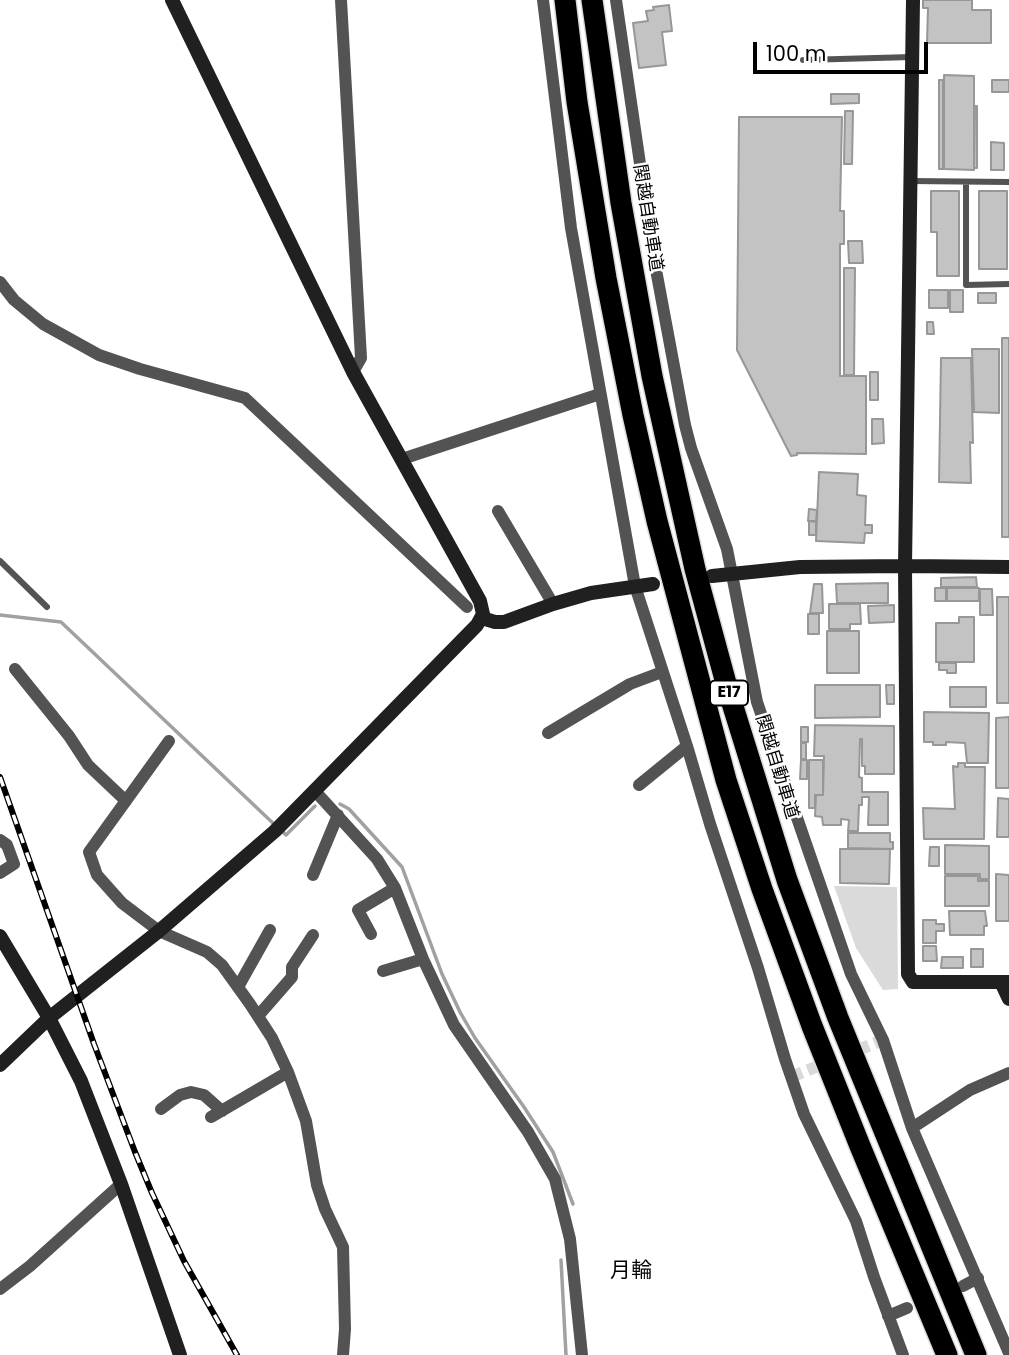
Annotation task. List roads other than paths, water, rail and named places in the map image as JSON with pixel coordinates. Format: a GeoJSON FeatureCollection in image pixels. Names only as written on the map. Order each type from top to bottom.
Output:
{"type":"FeatureCollection","features":[{"type":"Feature","properties":{"kind":"highway","name":"E17"},"geometry":{"type":"LineString","coordinates":[[565,0],[577,102],[606,278],[633,415],[657,521],[726,780],[812,1026],[947,1355]]}},
{"type":"Feature","properties":{"kind":"highway","name":"関越自動車道"},"geometry":{"type":"LineString","coordinates":[[592,0],[621,204],[652,376],[695,569],[727,687],[787,880],[886,1136],[976,1355]]}},
{"type":"Feature","properties":{"kind":"street"},"geometry":{"type":"LineString","coordinates":[[0,1065],[49,1017],[159,931],[278,828],[482,618],[480,601],[353,372],[172,0]]}},
{"type":"Feature","properties":{"kind":"street"},"geometry":{"type":"LineString","coordinates":[[341,0],[361,358],[353,372]]}},
{"type":"Feature","properties":{"kind":"street"},"geometry":{"type":"LineString","coordinates":[[543,0],[570,228],[635,586],[804,1114],[856,1221],[903,1355]]}},
{"type":"Feature","properties":{"kind":"street"},"geometry":{"type":"LineString","coordinates":[[616,0],[654,259],[685,425],[727,549],[757,702],[851,974],[883,1040],[912,1128],[1009,1353]]}},
{"type":"Feature","properties":{"kind":"street"},"geometry":{"type":"LineString","coordinates":[[913,0],[905,566],[908,974],[913,982],[1005,982],[1009,999]]}},
{"type":"Feature","properties":{"kind":"street"},"geometry":{"type":"LineString","coordinates":[[0,282],[14,300],[43,324],[99,355],[245,398],[467,607]]}},
{"type":"Feature","properties":{"kind":"street"},"geometry":{"type":"LineString","coordinates":[[402,459],[600,394]]}},
{"type":"Feature","properties":{"kind":"street"},"geometry":{"type":"LineString","coordinates":[[498,511],[553,604]]}},
{"type":"Feature","properties":{"kind":"street"},"geometry":{"type":"LineString","coordinates":[[712,576],[800,568],[1009,567]]}},
{"type":"Feature","properties":{"kind":"street"},"geometry":{"type":"LineString","coordinates":[[482,618],[504,622],[592,593],[653,583]]}},
{"type":"Feature","properties":{"kind":"street"},"geometry":{"type":"LineString","coordinates":[[15,669],[69,736],[88,765],[126,801]]}},
{"type":"Feature","properties":{"kind":"street"},"geometry":{"type":"LineString","coordinates":[[548,733],[630,684],[662,672]]}},
{"type":"Feature","properties":{"kind":"street"},"geometry":{"type":"LineString","coordinates":[[169,741],[89,852],[97,875],[122,903],[159,931],[206,952],[222,965],[271,1038],[288,1072],[306,1121],[317,1185],[343,1247],[343,1355]]}},
{"type":"Feature","properties":{"kind":"street"},"geometry":{"type":"LineString","coordinates":[[639,785],[687,746]]}},
{"type":"Feature","properties":{"kind":"street"},"geometry":{"type":"LineString","coordinates":[[315,791],[377,859],[395,888],[423,959],[454,1025],[528,1132],[555,1179],[570,1239],[582,1355]]}},
{"type":"Feature","properties":{"kind":"street"},"geometry":{"type":"LineString","coordinates":[[313,876],[338,816]]}},
{"type":"Feature","properties":{"kind":"street"},"geometry":{"type":"LineString","coordinates":[[0,840],[7,845],[14,864],[0,873]]}},
{"type":"Feature","properties":{"kind":"street"},"geometry":{"type":"LineString","coordinates":[[371,934],[359,910],[395,888]]}},
{"type":"Feature","properties":{"kind":"street"},"geometry":{"type":"LineString","coordinates":[[238,987],[270,930]]}},
{"type":"Feature","properties":{"kind":"street"},"geometry":{"type":"LineString","coordinates":[[258,1016],[292,977],[292,967],[313,935]]}},
{"type":"Feature","properties":{"kind":"street"},"geometry":{"type":"LineString","coordinates":[[0,936],[49,1017],[81,1081],[121,1184],[180,1355]]}},
{"type":"Feature","properties":{"kind":"street"},"geometry":{"type":"LineString","coordinates":[[383,971],[423,959]]}},
{"type":"Feature","properties":{"kind":"street"},"geometry":{"type":"LineString","coordinates":[[161,1109],[191,1092],[204,1095],[216,1114],[288,1072]]}},
{"type":"Feature","properties":{"kind":"street"},"geometry":{"type":"LineString","coordinates":[[912,1128],[970,1090],[1009,1073]]}},
{"type":"Feature","properties":{"kind":"street"},"geometry":{"type":"LineString","coordinates":[[0,1289],[30,1266],[121,1184]]}},
{"type":"Feature","properties":{"kind":"street"},"geometry":{"type":"LineString","coordinates":[[963,1286],[978,1278]]}},
{"type":"Feature","properties":{"kind":"street"},"geometry":{"type":"LineString","coordinates":[[888,1316],[907,1308]]}},
{"type":"Feature","properties":{"kind":"lane"},"geometry":{"type":"LineString","coordinates":[[803,60],[912,57]]}},
{"type":"Feature","properties":{"kind":"lane"},"geometry":{"type":"LineString","coordinates":[[911,181],[1009,182]]}},
{"type":"Feature","properties":{"kind":"lane"},"geometry":{"type":"LineString","coordinates":[[966,182],[966,285],[1009,284]]}},
{"type":"Feature","properties":{"kind":"lane"},"geometry":{"type":"LineString","coordinates":[[0,561],[47,607]]}},
{"type":"Feature","properties":{"kind":"waterway"},"geometry":{"type":"LineString","coordinates":[[0,615],[61,622],[276,826]]}},
{"type":"Feature","properties":{"kind":"waterway"},"geometry":{"type":"LineString","coordinates":[[340,804],[349,809],[402,867],[442,974],[460,1012],[553,1152],[573,1204]]}},
{"type":"Feature","properties":{"kind":"waterway"},"geometry":{"type":"LineString","coordinates":[[282,831],[286,835],[315,806]]}},
{"type":"Feature","properties":{"kind":"waterway"},"geometry":{"type":"LineString","coordinates":[[561,1260],[566,1355]]}},
{"type":"Feature","properties":{"kind":"tunnel"},"geometry":{"type":"LineString","coordinates":[[791,1077],[883,1040]]}},
{"type":"Feature","properties":{"kind":"railway"},"geometry":{"type":"LineString","coordinates":[[0,777],[135,1152],[184,1261],[237,1355]]}},
{"type":"Feature","properties":{"kind":"district","name":"月輪"},"geometry":{"type":"Point","coordinates":[631,1272]}}]}
